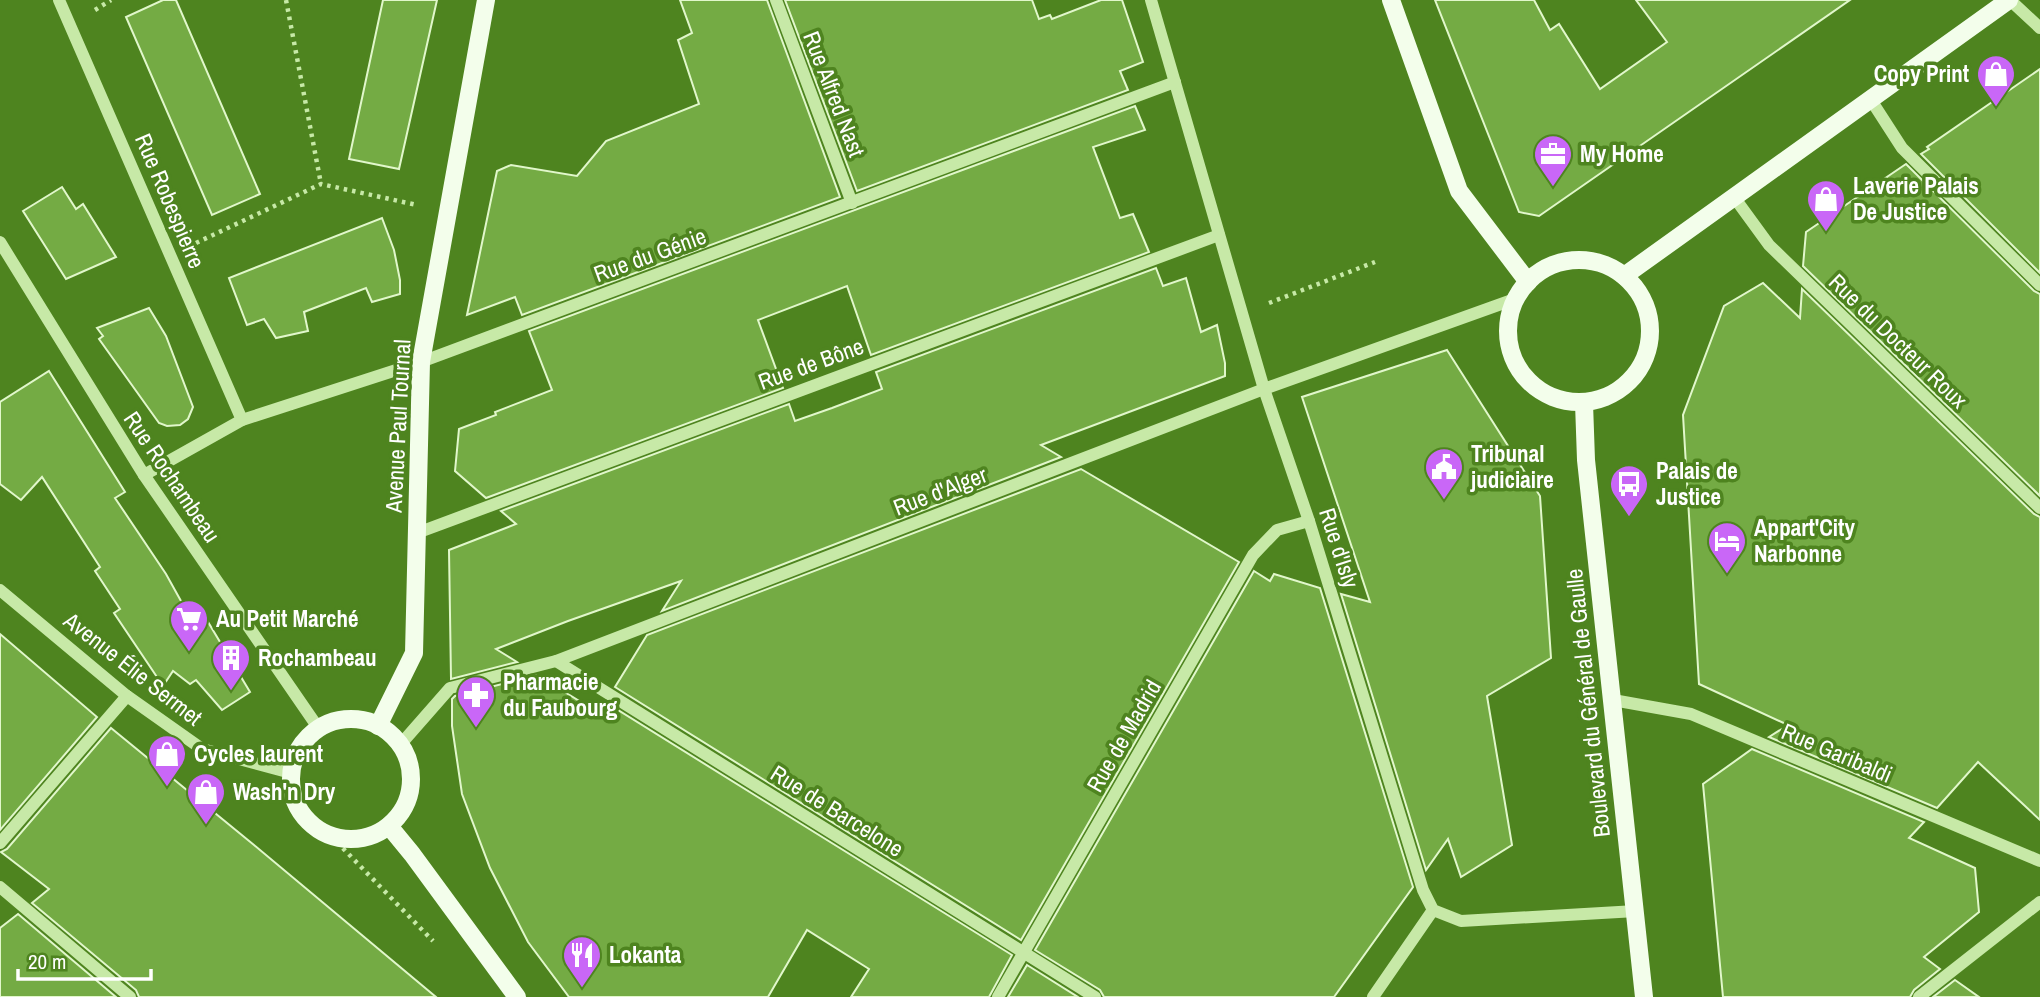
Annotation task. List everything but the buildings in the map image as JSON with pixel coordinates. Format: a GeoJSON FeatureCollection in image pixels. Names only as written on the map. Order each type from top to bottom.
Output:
{"type":"FeatureCollection","features":[{"type":"Feature","properties":{"kind":"main road","name":"Avenue Paul Tournal"},"geometry":{"type":"LineString","coordinates":[[378,726],[414,653],[421,362],[486,0]]}},
{"type":"Feature","properties":{"kind":"main road"},"geometry":{"type":"LineString","coordinates":[[1391,0],[1460,191],[1528,282]]}},
{"type":"Feature","properties":{"kind":"main road"},"geometry":{"type":"LineString","coordinates":[[1624,276],[2010,0]]}},
{"type":"Feature","properties":{"kind":"main road"},"geometry":{"type":"LineString","coordinates":[[1575,260],[1610,266],[1624,276],[1639,292],[1647,311],[1650,332],[1647,353],[1638,372],[1623,387],[1605,398],[1584,403],[1553,397],[1526,379],[1514,361],[1508,340],[1509,319],[1515,299],[1528,282],[1542,270],[1575,260]]}},
{"type":"Feature","properties":{"kind":"main road","name":"Boulevard du Général de Gaulle"},"geometry":{"type":"LineString","coordinates":[[1584,403],[1586,460],[1644,997]]}},
{"type":"Feature","properties":{"kind":"main road"},"geometry":{"type":"LineString","coordinates":[[359,720],[378,726],[400,745],[408,761],[411,779],[408,797],[401,813],[389,826],[372,835],[351,840],[331,836],[313,826],[300,811],[292,792],[291,773],[295,756],[306,740],[319,729],[338,721],[359,720]]}},
{"type":"Feature","properties":{"kind":"main road"},"geometry":{"type":"LineString","coordinates":[[389,826],[517,997]]}},
{"type":"Feature","properties":{"kind":"street","name":"Rue Robespierre"},"geometry":{"type":"LineString","coordinates":[[60,0],[242,420]]}},
{"type":"Feature","properties":{"kind":"street","name":"Rue Alfred Nast"},"geometry":{"type":"LineString","coordinates":[[776,0],[852,203]]}},
{"type":"Feature","properties":{"kind":"street","name":"Rue d'Isly"},"geometry":{"type":"LineString","coordinates":[[1151,0],[1264,389],[1309,521],[1423,890],[1433,910]]}},
{"type":"Feature","properties":{"kind":"street"},"geometry":{"type":"LineString","coordinates":[[2010,0],[2040,28]]}},
{"type":"Feature","properties":{"kind":"street","name":"Rue du Génie"},"geometry":{"type":"LineString","coordinates":[[144,475],[242,420],[421,362],[1175,82]]}},
{"type":"Feature","properties":{"kind":"street"},"geometry":{"type":"LineString","coordinates":[[1871,100],[1902,148],[2040,285]]}},
{"type":"Feature","properties":{"kind":"street","name":"Rue du Docteur Roux"},"geometry":{"type":"LineString","coordinates":[[1734,197],[1769,245],[2040,508]]}},
{"type":"Feature","properties":{"kind":"street","name":"Rue de Bône"},"geometry":{"type":"LineString","coordinates":[[417,533],[1219,234]]}},
{"type":"Feature","properties":{"kind":"street","name":"Rue Rochambeau"},"geometry":{"type":"LineString","coordinates":[[0,242],[144,475],[319,729]]}},
{"type":"Feature","properties":{"kind":"street","name":"Rue d'Alger"},"geometry":{"type":"LineString","coordinates":[[400,745],[450,688],[556,662],[1264,389],[1515,299]]}},
{"type":"Feature","properties":{"kind":"street","name":"Rue de Madrid"},"geometry":{"type":"LineString","coordinates":[[998,997],[1253,555],[1277,530],[1309,521]]}},
{"type":"Feature","properties":{"kind":"street","name":"Avenue Élie Sermet"},"geometry":{"type":"LineString","coordinates":[[0,590],[127,696],[202,749],[291,773]]}},
{"type":"Feature","properties":{"kind":"street","name":"Rue de Barcelone"},"geometry":{"type":"LineString","coordinates":[[556,662],[1095,997]]}},
{"type":"Feature","properties":{"kind":"street"},"geometry":{"type":"LineString","coordinates":[[0,844],[127,696]]}},
{"type":"Feature","properties":{"kind":"street","name":"Rue Garibaldi"},"geometry":{"type":"LineString","coordinates":[[1613,700],[1691,714],[2040,861]]}},
{"type":"Feature","properties":{"kind":"street"},"geometry":{"type":"LineString","coordinates":[[0,887],[130,997]]}},
{"type":"Feature","properties":{"kind":"street"},"geometry":{"type":"LineString","coordinates":[[1919,997],[2040,902]]}},
{"type":"Feature","properties":{"kind":"street"},"geometry":{"type":"LineString","coordinates":[[1373,997],[1433,910],[1461,921],[1636,911]]}},
{"type":"Feature","properties":{"kind":"path"},"geometry":{"type":"LineString","coordinates":[[286,0],[321,184]]}},
{"type":"Feature","properties":{"kind":"path"},"geometry":{"type":"LineString","coordinates":[[170,255],[321,184],[449,211]]}},
{"type":"Feature","properties":{"kind":"path"},"geometry":{"type":"LineString","coordinates":[[1242,314],[1375,262]]}},
{"type":"Feature","properties":{"kind":"path"},"geometry":{"type":"LineString","coordinates":[[331,836],[434,942]]}},
{"type":"Feature","properties":{"kind":"place","name":"Copy Print"},"geometry":{"type":"Point","coordinates":[1996,108]}},
{"type":"Feature","properties":{"kind":"place","name":"My Home"},"geometry":{"type":"Point","coordinates":[1553,188]}},
{"type":"Feature","properties":{"kind":"place","name":"Laverie Palais De Justice"},"geometry":{"type":"Point","coordinates":[1826,233]}},
{"type":"Feature","properties":{"kind":"place","name":"Tribunal judiciaire"},"geometry":{"type":"Point","coordinates":[1444,501]}},
{"type":"Feature","properties":{"kind":"place","name":"Palais de Justice"},"geometry":{"type":"Point","coordinates":[1629,518]}},
{"type":"Feature","properties":{"kind":"place","name":"Appart'City Narbonne"},"geometry":{"type":"Point","coordinates":[1727,575]}},
{"type":"Feature","properties":{"kind":"place","name":"Au Petit Marché"},"geometry":{"type":"Point","coordinates":[189,653]}},
{"type":"Feature","properties":{"kind":"place","name":"Rochambeau"},"geometry":{"type":"Point","coordinates":[231,692]}},
{"type":"Feature","properties":{"kind":"place","name":"Pharmacie du Faubourg"},"geometry":{"type":"Point","coordinates":[476,729]}},
{"type":"Feature","properties":{"kind":"place","name":"Cycles laurent"},"geometry":{"type":"Point","coordinates":[167,788]}},
{"type":"Feature","properties":{"kind":"place","name":"Wash'n Dry"},"geometry":{"type":"Point","coordinates":[206,826]}},
{"type":"Feature","properties":{"kind":"place","name":"Lokanta"},"geometry":{"type":"Point","coordinates":[582,989]}}]}
